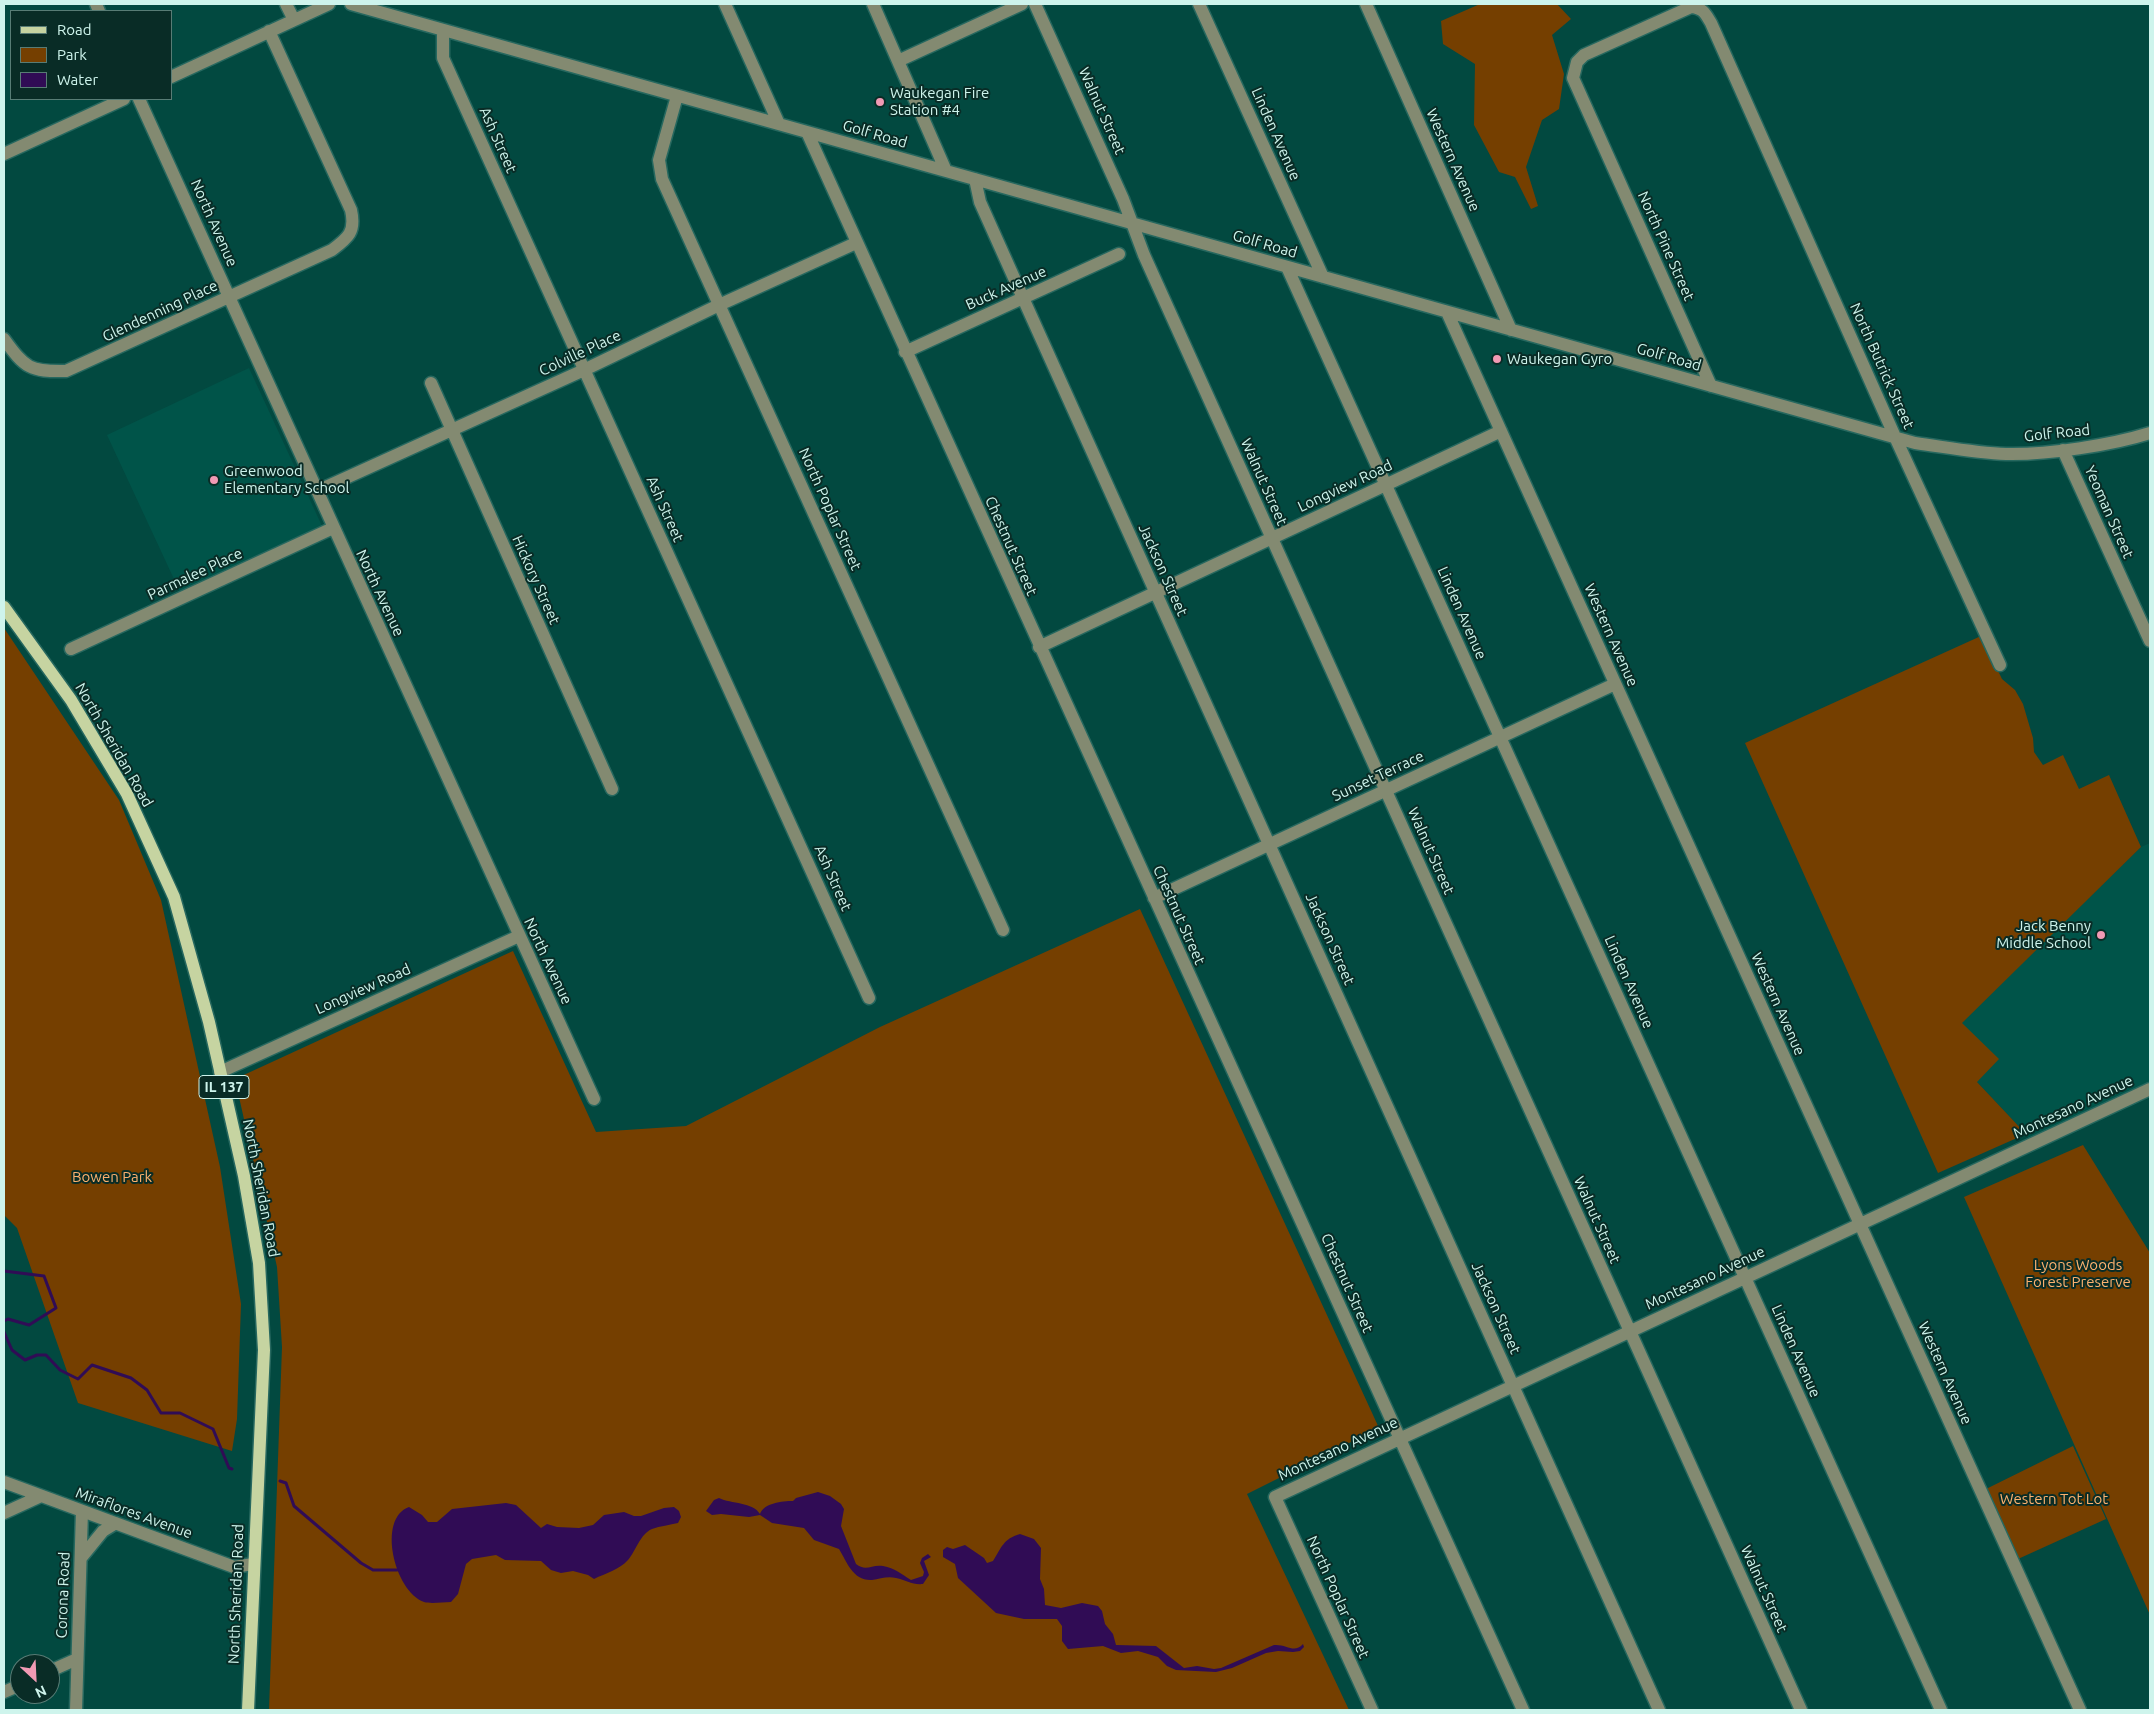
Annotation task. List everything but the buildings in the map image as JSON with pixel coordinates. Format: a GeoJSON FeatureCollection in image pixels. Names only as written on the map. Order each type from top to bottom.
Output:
{"type":"FeatureCollection","features":[{"type":"Feature","properties":{"kind":"main road","name":"North Sheridan Road"},"geometry":{"type":"LineString","coordinates":[[4,606],[71,700],[128,794],[174,897],[209,1022],[244,1176],[259,1263],[264,1350],[248,1710]]}},
{"type":"Feature","properties":{"kind":"street"},"geometry":{"type":"LineString","coordinates":[[286,4],[294,20]]}},
{"type":"Feature","properties":{"kind":"street"},"geometry":{"type":"LineString","coordinates":[[172,77],[329,4]]}},
{"type":"Feature","properties":{"kind":"street","name":"Golf Road"},"geometry":{"type":"LineString","coordinates":[[351,4],[378,8],[443,30],[1896,439],[2007,454],[2063,450],[2150,433]]}},
{"type":"Feature","properties":{"kind":"street"},"geometry":{"type":"LineString","coordinates":[[725,4],[780,124]]}},
{"type":"Feature","properties":{"kind":"street"},"geometry":{"type":"LineString","coordinates":[[873,4],[946,171]]}},
{"type":"Feature","properties":{"kind":"street"},"geometry":{"type":"LineString","coordinates":[[898,61],[1022,4]]}},
{"type":"Feature","properties":{"kind":"street","name":"Walnut Street"},"geometry":{"type":"LineString","coordinates":[[1035,4],[1133,223],[1144,255],[1801,1710]]}},
{"type":"Feature","properties":{"kind":"street","name":"Linden Avenue"},"geometry":{"type":"LineString","coordinates":[[1199,4],[1323,277]]}},
{"type":"Feature","properties":{"kind":"street","name":"Western Avenue"},"geometry":{"type":"LineString","coordinates":[[1366,4],[1511,330]]}},
{"type":"Feature","properties":{"kind":"street","name":"North Butrick Street"},"geometry":{"type":"LineString","coordinates":[[1591,118],[1573,78],[1577,62],[1584,55],[1691,7],[1700,8],[1704,12],[2000,665]]}},
{"type":"Feature","properties":{"kind":"street","name":"Ash Street"},"geometry":{"type":"LineString","coordinates":[[443,30],[443,58],[870,998]]}},
{"type":"Feature","properties":{"kind":"street","name":"Glendenning Place"},"geometry":{"type":"LineString","coordinates":[[4,338],[18,358],[33,369],[66,371],[332,250],[346,239],[354,221],[352,210],[269,31]]}},
{"type":"Feature","properties":{"kind":"street","name":"North Poplar Street"},"geometry":{"type":"LineString","coordinates":[[677,96],[659,160],[662,179],[1003,930]]}},
{"type":"Feature","properties":{"kind":"street"},"geometry":{"type":"LineString","coordinates":[[4,154],[122,100]]}},
{"type":"Feature","properties":{"kind":"street","name":"North Avenue"},"geometry":{"type":"LineString","coordinates":[[139,100],[594,1099]]}},
{"type":"Feature","properties":{"kind":"street","name":"North Pine Street"},"geometry":{"type":"LineString","coordinates":[[1591,118],[1711,386]]}},
{"type":"Feature","properties":{"kind":"street","name":"Chestnut Street"},"geometry":{"type":"LineString","coordinates":[[806,132],[1522,1710]]}},
{"type":"Feature","properties":{"kind":"street","name":"Jackson Street"},"geometry":{"type":"LineString","coordinates":[[976,179],[980,202],[1659,1710]]}},
{"type":"Feature","properties":{"kind":"street","name":"Colville Place"},"geometry":{"type":"LineString","coordinates":[[317,491],[584,370],[719,305],[856,243]]}},
{"type":"Feature","properties":{"kind":"street","name":"Buck Avenue"},"geometry":{"type":"LineString","coordinates":[[906,352],[1119,254]]}},
{"type":"Feature","properties":{"kind":"street","name":"Linden Avenue"},"geometry":{"type":"LineString","coordinates":[[1287,267],[1941,1710]]}},
{"type":"Feature","properties":{"kind":"street","name":"Western Avenue"},"geometry":{"type":"LineString","coordinates":[[1447,312],[2080,1710]]}},
{"type":"Feature","properties":{"kind":"street","name":"Hickory Street"},"geometry":{"type":"LineString","coordinates":[[431,383],[612,789]]}},
{"type":"Feature","properties":{"kind":"street","name":"Longview Road"},"geometry":{"type":"LineString","coordinates":[[1039,647],[1501,431]]}},
{"type":"Feature","properties":{"kind":"street","name":"Yeoman Street"},"geometry":{"type":"LineString","coordinates":[[2063,450],[2150,641]]}},
{"type":"Feature","properties":{"kind":"street","name":"Parmalee Place"},"geometry":{"type":"LineString","coordinates":[[71,649],[333,528]]}},
{"type":"Feature","properties":{"kind":"street","name":"Sunset Terrace"},"geometry":{"type":"LineString","coordinates":[[1154,898],[1615,684]]}},
{"type":"Feature","properties":{"kind":"street","name":"Longview Road"},"geometry":{"type":"LineString","coordinates":[[220,1072],[519,936]]}},
{"type":"Feature","properties":{"kind":"street","name":"Montesano Avenue"},"geometry":{"type":"LineString","coordinates":[[1275,1497],[2150,1089]]}},
{"type":"Feature","properties":{"kind":"street","name":"Miraflores Avenue"},"geometry":{"type":"LineString","coordinates":[[4,1482],[234,1567],[253,1564]]}},
{"type":"Feature","properties":{"kind":"street"},"geometry":{"type":"LineString","coordinates":[[4,1513],[41,1496]]}},
{"type":"Feature","properties":{"kind":"street","name":"North Poplar Street"},"geometry":{"type":"LineString","coordinates":[[1275,1497],[1372,1710]]}},
{"type":"Feature","properties":{"kind":"street","name":"Corona Road"},"geometry":{"type":"LineString","coordinates":[[76,1710],[82,1511]]}},
{"type":"Feature","properties":{"kind":"street"},"geometry":{"type":"LineString","coordinates":[[81,1558],[103,1530],[116,1523]]}},
{"type":"Feature","properties":{"kind":"street"},"geometry":{"type":"LineString","coordinates":[[60,1667],[77,1659]]}},
{"type":"Feature","properties":{"kind":"shaded area","name":"Greenwood Elementary School"},"geometry":{"type":"Polygon","coordinates":[[[249,368],[322,526],[180,592],[107,435],[249,368]]]}},
{"type":"Feature","properties":{"kind":"shaded area","name":"Jack Benny Middle School"},"geometry":{"type":"Polygon","coordinates":[[[2150,843],[2150,1097],[2037,1150],[2026,1134],[1977,1082],[1961,1023],[2141,847],[2150,843]]]}},
{"type":"Feature","properties":{"kind":"green space"},"geometry":{"type":"Polygon","coordinates":[[[1480,4],[1557,4],[1571,19],[1552,35],[1564,74],[1559,109],[1542,120],[1526,167],[1538,206],[1531,209],[1515,177],[1499,172],[1474,125],[1475,64],[1443,44],[1441,21],[1480,4]]]}},
{"type":"Feature","properties":{"kind":"green space","name":"Bowen Park"},"geometry":{"type":"Polygon","coordinates":[[[4,628],[119,800],[161,900],[220,1167],[241,1304],[237,1419],[232,1451],[78,1403],[17,1228],[4,1215],[4,628]]]}},
{"type":"Feature","properties":{"kind":"green space"},"geometry":{"type":"Polygon","coordinates":[[[1981,636],[2002,679],[2015,690],[2023,704],[2033,738],[2034,752],[2043,765],[2063,755],[2079,789],[2109,775],[2141,847],[1962,1023],[1999,1059],[1977,1082],[2026,1134],[1938,1173],[1745,743],[1981,636]]]}},
{"type":"Feature","properties":{"kind":"green space"},"geometry":{"type":"Polygon","coordinates":[[[1140,909],[1379,1428],[1247,1494],[1349,1710],[269,1710],[282,1347],[277,1267],[235,1079],[513,951],[596,1132],[686,1126],[880,1027],[1140,909]]]}},
{"type":"Feature","properties":{"kind":"green space","name":"Lyons Woods Forest Preserve"},"geometry":{"type":"Polygon","coordinates":[[[2083,1145],[2150,1253],[2150,1615],[1964,1197],[2083,1145]]]}},
{"type":"Feature","properties":{"kind":"green space","name":"Western Tot Lot"},"geometry":{"type":"Polygon","coordinates":[[[2073,1446],[2106,1519],[2018,1559],[1984,1490],[2073,1446]]]}},
{"type":"Feature","properties":{"kind":"water"},"geometry":{"type":"Polygon","coordinates":[[[818,1492],[830,1496],[841,1504],[844,1509],[841,1526],[856,1564],[866,1568],[887,1567],[911,1580],[923,1576],[924,1572],[920,1563],[922,1558],[928,1554],[931,1557],[924,1561],[929,1575],[923,1584],[912,1583],[893,1577],[872,1580],[860,1577],[851,1570],[839,1549],[814,1540],[804,1528],[772,1523],[760,1515],[749,1517],[712,1515],[706,1511],[714,1500],[719,1498],[747,1505],[757,1510],[760,1514],[769,1505],[793,1501],[796,1498],[818,1492]]]}},
{"type":"Feature","properties":{"kind":"water"},"geometry":{"type":"Polygon","coordinates":[[[506,1503],[516,1505],[541,1528],[547,1524],[557,1527],[579,1528],[593,1525],[604,1515],[624,1512],[634,1516],[641,1516],[664,1508],[674,1507],[679,1511],[681,1517],[678,1523],[648,1531],[624,1563],[616,1569],[594,1579],[588,1575],[573,1571],[561,1573],[551,1570],[541,1561],[505,1560],[496,1555],[472,1559],[466,1564],[458,1594],[451,1602],[427,1603],[413,1595],[404,1584],[393,1555],[392,1539],[394,1525],[399,1514],[409,1507],[422,1515],[428,1522],[437,1522],[452,1509],[506,1503]]]}},
{"type":"Feature","properties":{"kind":"water"},"geometry":{"type":"Polygon","coordinates":[[[1020,1534],[1034,1539],[1041,1548],[1040,1579],[1044,1589],[1045,1605],[1061,1608],[1082,1603],[1098,1606],[1102,1611],[1105,1624],[1113,1634],[1116,1645],[1156,1646],[1184,1668],[1197,1666],[1214,1669],[1221,1668],[1274,1645],[1296,1648],[1303,1644],[1304,1647],[1300,1651],[1266,1653],[1232,1668],[1216,1672],[1176,1670],[1167,1666],[1158,1657],[1138,1651],[1121,1653],[1103,1646],[1068,1649],[1062,1641],[1062,1626],[1057,1619],[1024,1619],[996,1613],[958,1578],[955,1564],[943,1557],[943,1550],[947,1547],[953,1549],[965,1545],[984,1558],[987,1563],[993,1561],[1006,1541],[1020,1534]]]}},
{"type":"Feature","properties":{"kind":"waterway"},"geometry":{"type":"LineString","coordinates":[[4,1271],[44,1276],[56,1308],[29,1325],[8,1319],[4,1321]]}},
{"type":"Feature","properties":{"kind":"waterway"},"geometry":{"type":"LineString","coordinates":[[4,1332],[12,1350],[25,1360],[37,1355],[46,1355],[60,1370],[78,1379],[92,1365],[131,1378],[147,1390],[161,1413],[180,1413],[213,1429],[229,1468],[232,1469]]}},
{"type":"Feature","properties":{"kind":"waterway"},"geometry":{"type":"LineString","coordinates":[[280,1481],[286,1483],[294,1506],[361,1563],[373,1570],[397,1570]]}},
{"type":"Feature","properties":{"kind":"place","name":"Waukegan Fire Station #4"},"geometry":{"type":"Point","coordinates":[880,102]}},
{"type":"Feature","properties":{"kind":"place","name":"Waukegan Gyro"},"geometry":{"type":"Point","coordinates":[1497,359]}},
{"type":"Feature","properties":{"kind":"place","name":"Greenwood Elementary School"},"geometry":{"type":"Point","coordinates":[214,480]}},
{"type":"Feature","properties":{"kind":"place","name":"Jack Benny Middle School"},"geometry":{"type":"Point","coordinates":[2101,935]}}]}
